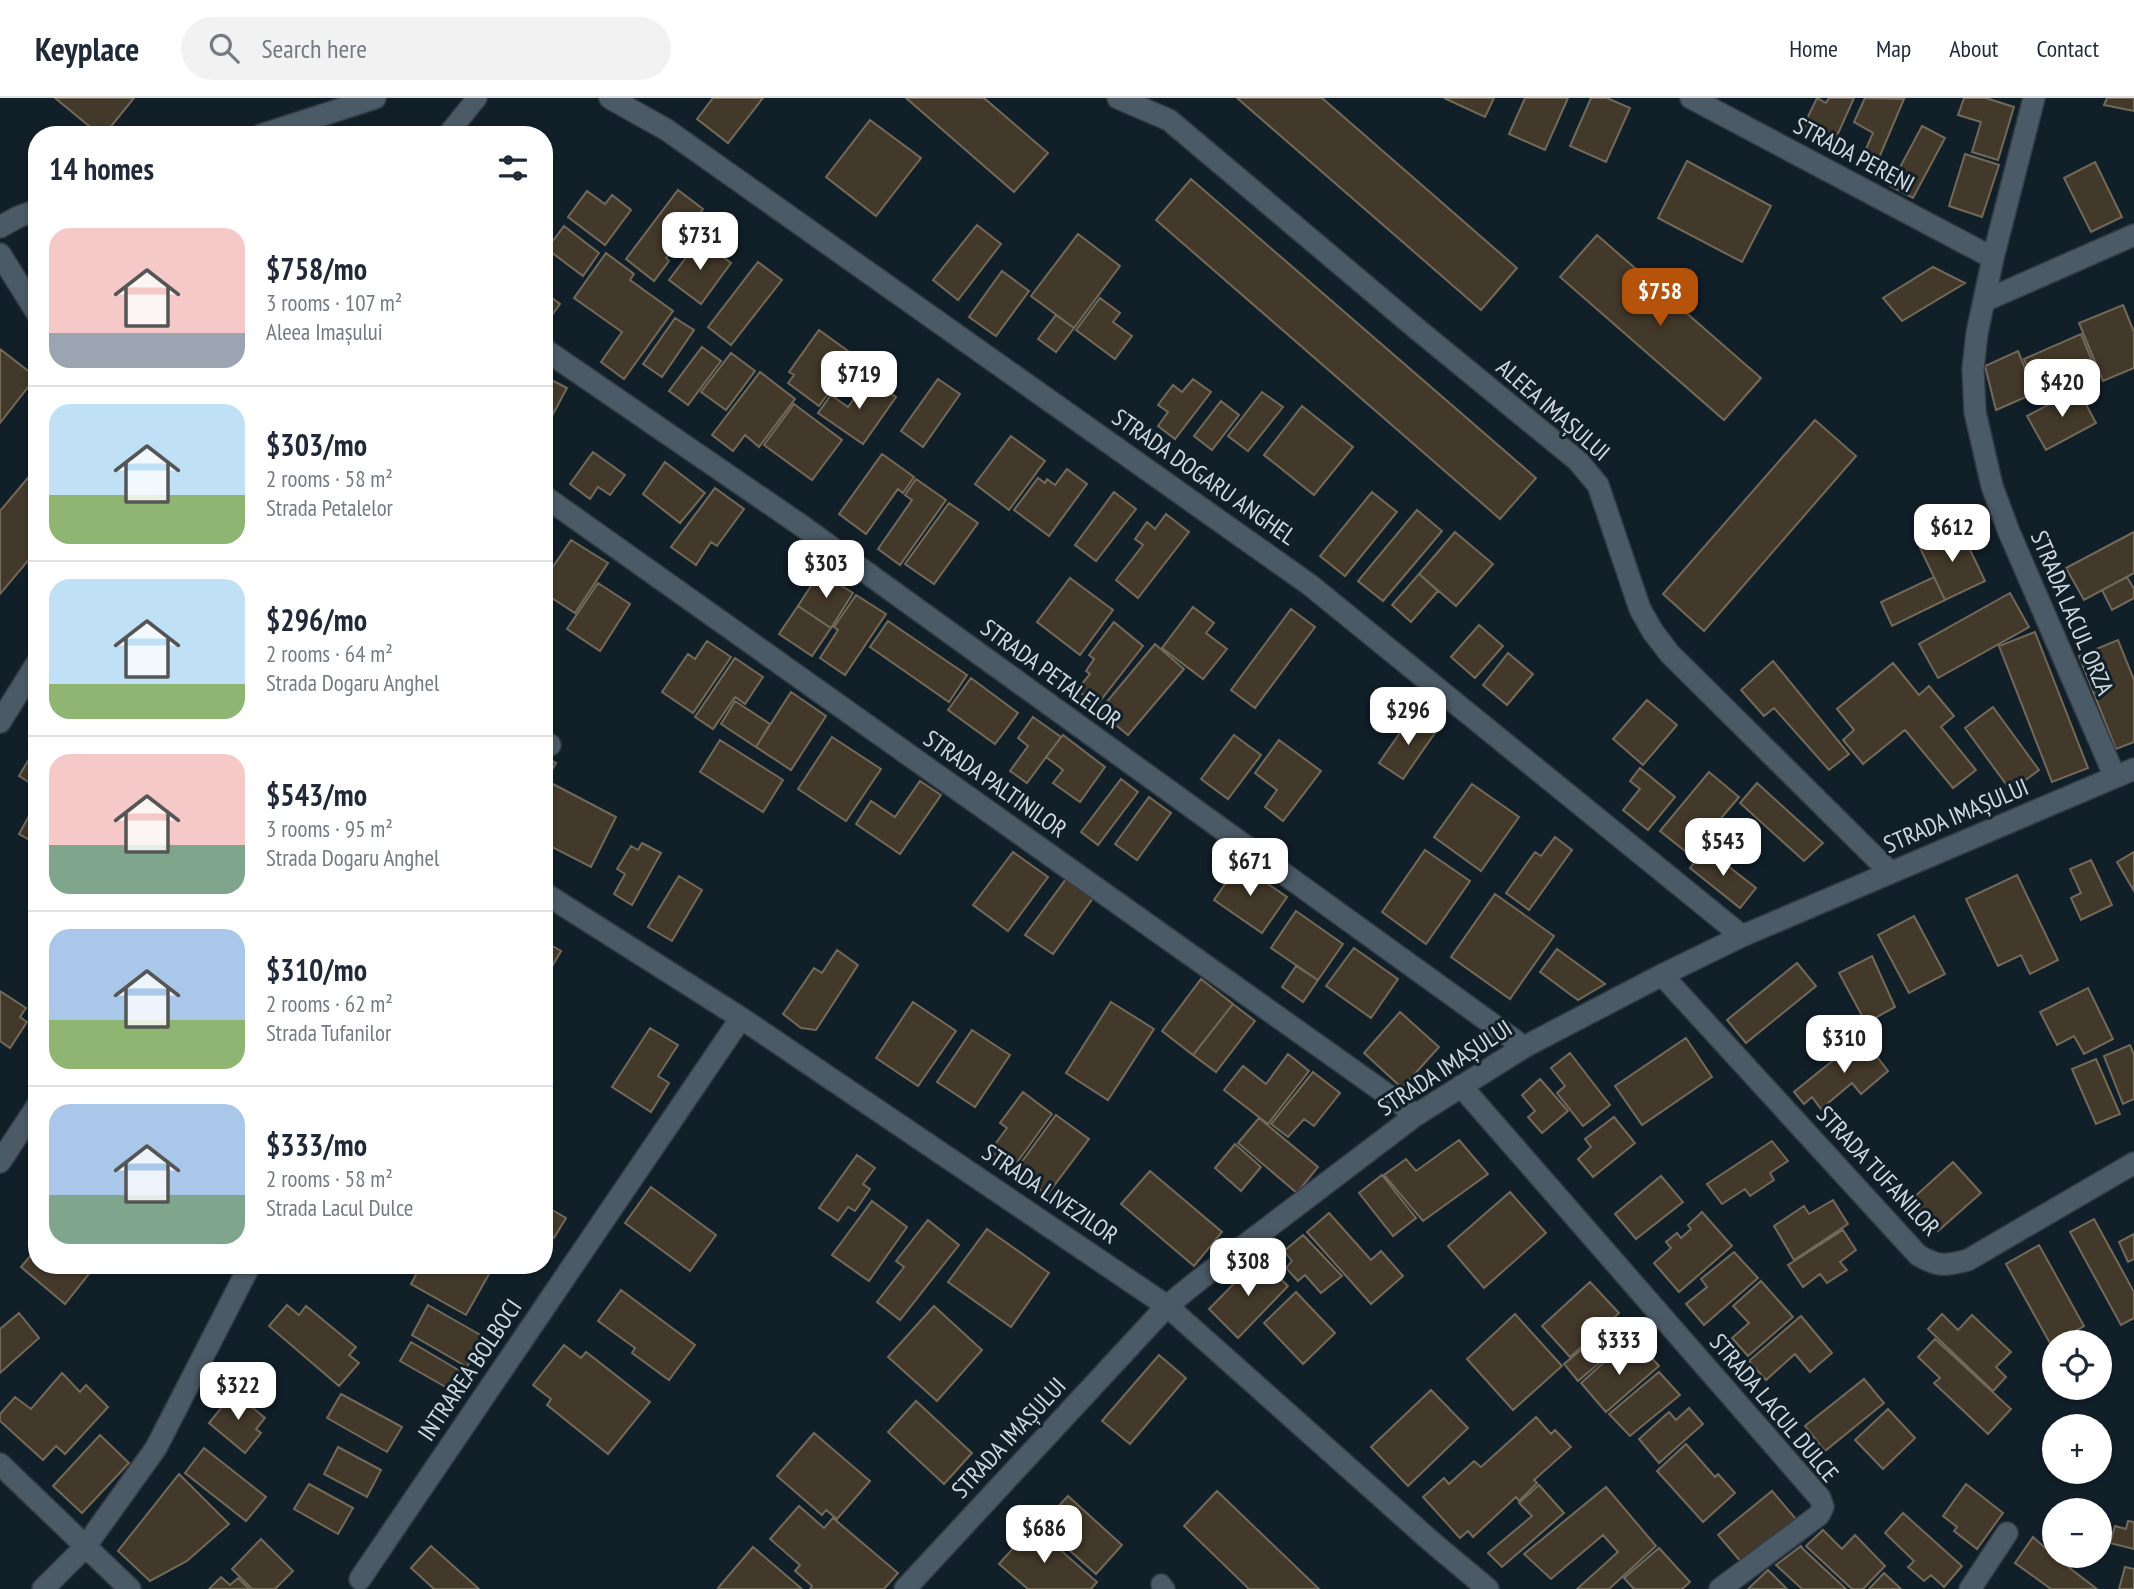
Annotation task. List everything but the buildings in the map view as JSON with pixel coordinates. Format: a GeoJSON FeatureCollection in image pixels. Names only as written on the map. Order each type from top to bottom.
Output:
{"type":"FeatureCollection","features":[{"type":"Feature","properties":{"kind":"street"},"geometry":{"type":"LineString","coordinates":[[289,126],[375,98]]}},
{"type":"Feature","properties":{"kind":"street","name":"STRADA DOGARU ANGHEL"},"geometry":{"type":"LineString","coordinates":[[610,98],[667,130],[1310,584],[1742,936]]}},
{"type":"Feature","properties":{"kind":"street","name":"ALEEA IMAȘULUI"},"geometry":{"type":"LineString","coordinates":[[1118,98],[1169,120],[1578,461],[1598,485],[1640,609],[1653,632],[1670,654],[1890,872]]}},
{"type":"Feature","properties":{"kind":"street","name":"STRADA PERENI"},"geometry":{"type":"LineString","coordinates":[[1691,98],[1993,258]]}},
{"type":"Feature","properties":{"kind":"street","name":"STRADA LACUL ORZA"},"geometry":{"type":"LineString","coordinates":[[2034,98],[1993,258],[1977,333],[1973,369],[1974,401],[1992,486],[2020,556],[2124,773]]}},
{"type":"Feature","properties":{"kind":"street"},"geometry":{"type":"LineString","coordinates":[[0,227],[28,213]]}},
{"type":"Feature","properties":{"kind":"street"},"geometry":{"type":"LineString","coordinates":[[1984,301],[2134,235]]}},
{"type":"Feature","properties":{"kind":"street"},"geometry":{"type":"LineString","coordinates":[[3,266],[28,301]]}},
{"type":"Feature","properties":{"kind":"street","name":"STRADA PETALELOR"},"geometry":{"type":"LineString","coordinates":[[553,355],[802,526],[1524,1046]]}},
{"type":"Feature","properties":{"kind":"street","name":"STRADA PALTINILOR"},"geometry":{"type":"LineString","coordinates":[[553,502],[1416,1115]]}},
{"type":"Feature","properties":{"kind":"street"},"geometry":{"type":"LineString","coordinates":[[0,722],[28,677]]}},
{"type":"Feature","properties":{"kind":"street","name":"STRADA IMAȘULUI"},"geometry":{"type":"LineString","coordinates":[[905,1589],[1167,1306],[1416,1115],[1524,1046],[1742,936],[2124,773]]}},
{"type":"Feature","properties":{"kind":"street","name":"STRADA LIVEZILOR"},"geometry":{"type":"LineString","coordinates":[[553,899],[741,1018],[1167,1306],[1488,1589]]}},
{"type":"Feature","properties":{"kind":"street","name":"STRADA TUFANILOR"},"geometry":{"type":"LineString","coordinates":[[1662,975],[1917,1255],[1933,1264],[1952,1264],[1968,1260],[2134,1163]]}},
{"type":"Feature","properties":{"kind":"street","name":"INTRAREA BOLBOCI"},"geometry":{"type":"LineString","coordinates":[[360,1579],[741,1018]]}},
{"type":"Feature","properties":{"kind":"street","name":"STRADA LACUL DULCE"},"geometry":{"type":"LineString","coordinates":[[1461,1086],[1820,1498],[1822,1507],[1819,1515],[1720,1589]]}},
{"type":"Feature","properties":{"kind":"street"},"geometry":{"type":"LineString","coordinates":[[0,1162],[28,1120]]}},
{"type":"Feature","properties":{"kind":"street"},"geometry":{"type":"LineString","coordinates":[[43,1589],[85,1547],[156,1448],[245,1274]]}},
{"type":"Feature","properties":{"kind":"street"},"geometry":{"type":"LineString","coordinates":[[0,1464],[130,1589]]}},
{"type":"Feature","properties":{"kind":"street"},"geometry":{"type":"LineString","coordinates":[[1970,1589],[2007,1533]]}},
{"type":"Feature","properties":{"kind":"lane"},"geometry":{"type":"LineString","coordinates":[[454,126],[477,98]]}}]}
